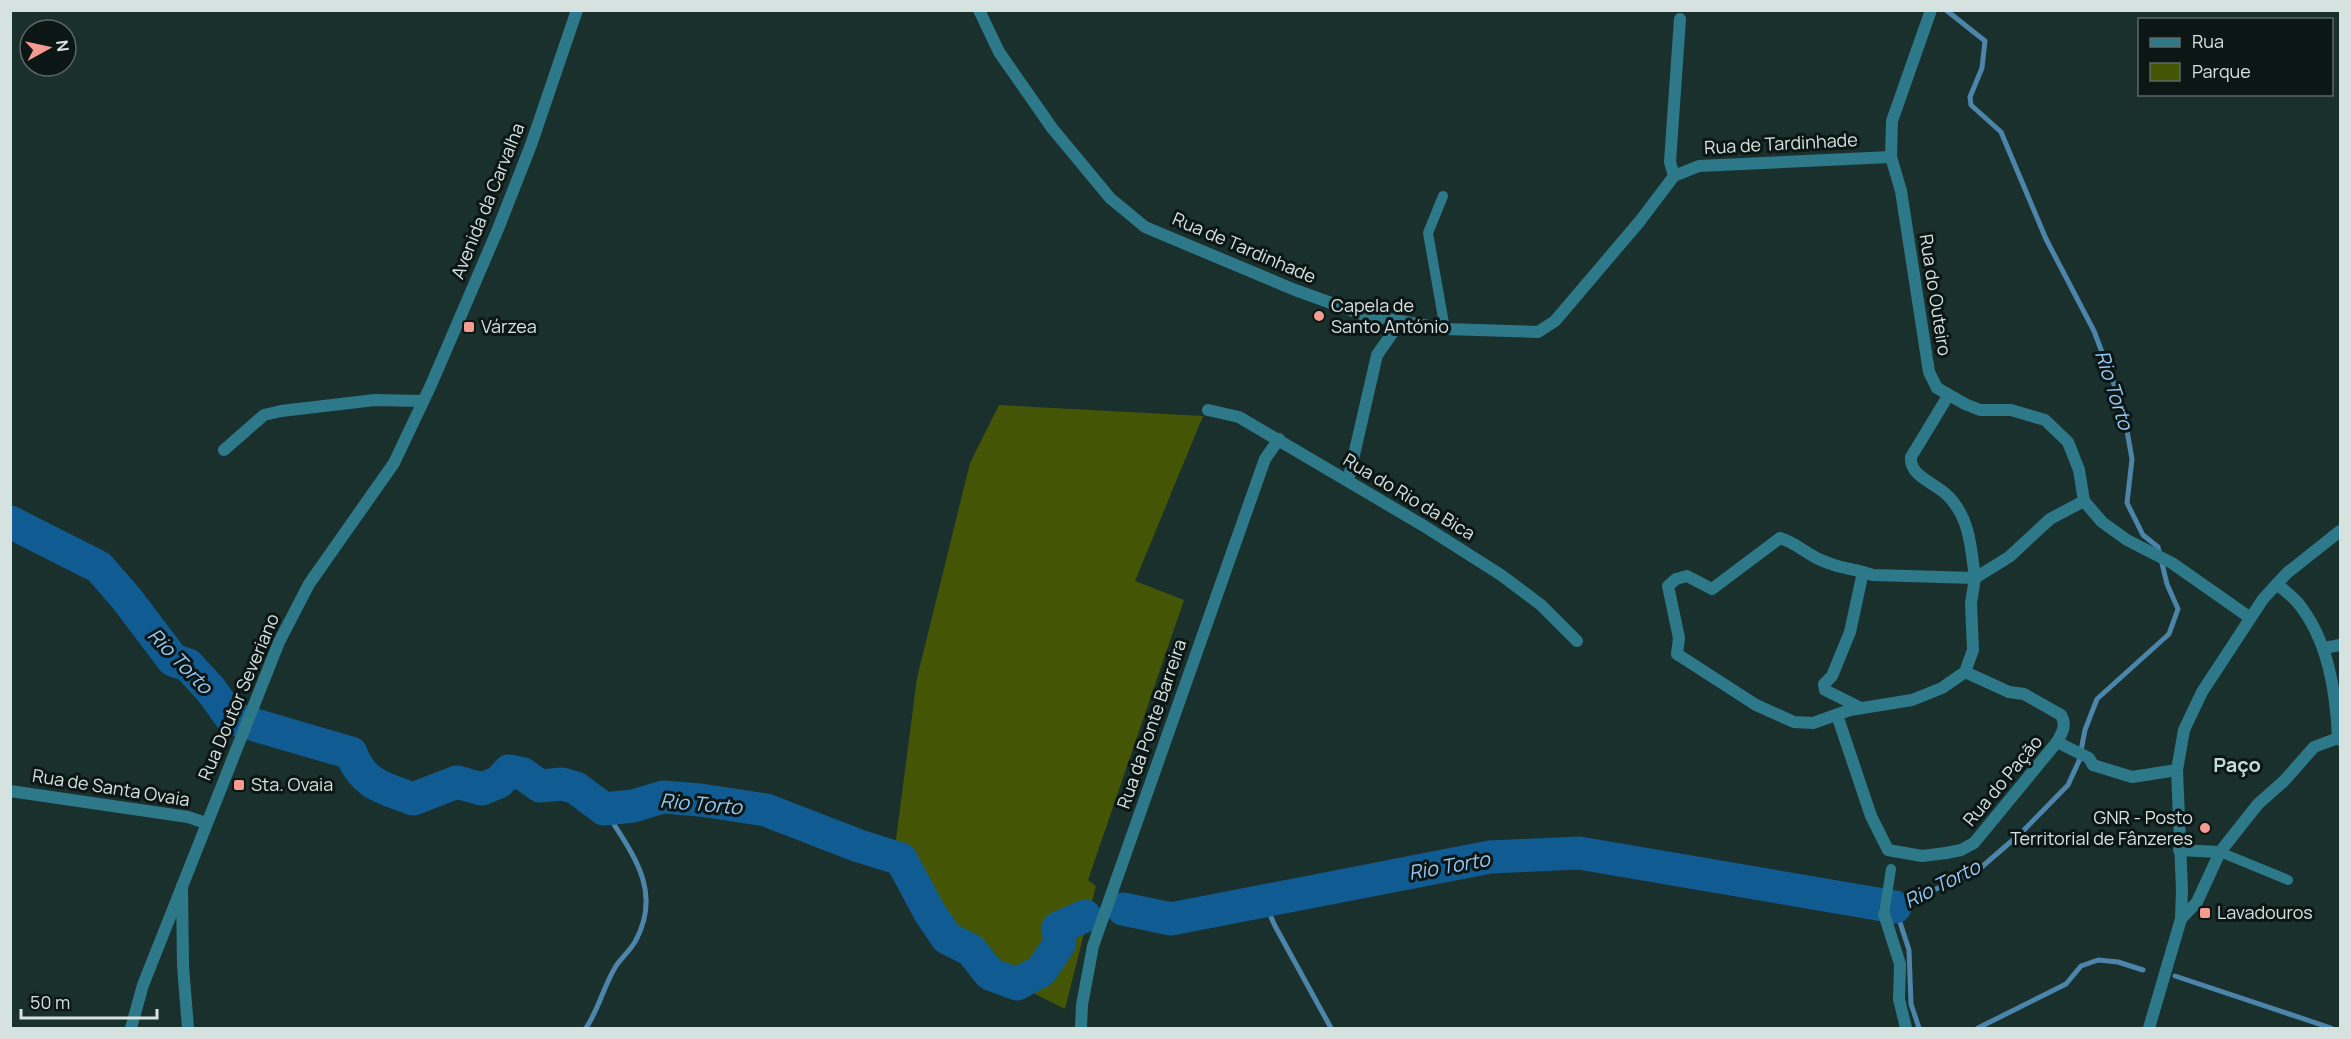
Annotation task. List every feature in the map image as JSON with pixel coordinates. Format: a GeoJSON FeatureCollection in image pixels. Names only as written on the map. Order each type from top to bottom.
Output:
{"type":"FeatureCollection","features":[{"type":"Feature","properties":{"kind":"street","name":"Avenida da Carvalha"},"geometry":{"type":"LineString","coordinates":[[423,401],[498,229],[531,145],[577,10]]}},
{"type":"Feature","properties":{"kind":"street","name":"Rua de Tardinhade"},"geometry":{"type":"LineString","coordinates":[[979,10],[999,52],[1052,128],[1110,198],[1145,227],[1295,290],[1362,314],[1400,322],[1445,329],[1538,332],[1554,321],[1640,220],[1674,176],[1699,166],[1891,157]]}},
{"type":"Feature","properties":{"kind":"street","name":"Rua do Outeiro"},"geometry":{"type":"LineString","coordinates":[[1931,10],[1892,121],[1891,157],[1901,191],[1929,372],[1937,388],[1948,396],[1980,410],[2011,410],[2045,420],[2068,442],[2079,470],[2084,501]]}},
{"type":"Feature","properties":{"kind":"street"},"geometry":{"type":"LineString","coordinates":[[1674,176],[1670,162],[1680,19]]}},
{"type":"Feature","properties":{"kind":"street"},"geometry":{"type":"LineString","coordinates":[[1348,481],[1377,356],[1400,322]]}},
{"type":"Feature","properties":{"kind":"street"},"geometry":{"type":"LineString","coordinates":[[1948,396],[1911,457],[1910,464],[1913,471],[1947,495],[1961,512],[1968,530],[1975,578],[1971,603],[1973,650],[1965,672],[1942,688],[1912,700],[1861,708],[1813,723],[1794,722],[1755,705],[1677,654],[1679,638],[1668,586],[1676,579],[1687,576],[1712,589],[1780,538],[1794,542],[1814,556],[1836,566],[1863,572],[1975,578],[2009,557],[2050,519],[2084,501],[2102,522],[2127,540],[2172,563],[2249,617]]}},
{"type":"Feature","properties":{"kind":"street"},"geometry":{"type":"LineString","coordinates":[[224,450],[264,415],[375,400],[423,401]]}},
{"type":"Feature","properties":{"kind":"street","name":"Rua Doutor Severiano"},"geometry":{"type":"LineString","coordinates":[[131,1029],[143,986],[279,642],[309,584],[394,463],[423,401]]}},
{"type":"Feature","properties":{"kind":"street","name":"Rua do Rio da Bica"},"geometry":{"type":"LineString","coordinates":[[1208,410],[1239,417],[1424,526],[1502,575],[1541,605],[1576,641]]}},
{"type":"Feature","properties":{"kind":"street","name":"Rua da Ponte Barreira"},"geometry":{"type":"LineString","coordinates":[[1081,1029],[1082,1005],[1093,945],[1265,459],[1279,439]]}},
{"type":"Feature","properties":{"kind":"street"},"geometry":{"type":"LineString","coordinates":[[2149,1029],[2181,919],[2177,771],[2184,730],[2202,692],[2249,617],[2277,584],[2340,531]]}},
{"type":"Feature","properties":{"kind":"street"},"geometry":{"type":"LineString","coordinates":[[1861,708],[1825,690],[1824,684],[1832,676],[1850,632],[1863,572]]}},
{"type":"Feature","properties":{"kind":"street"},"geometry":{"type":"LineString","coordinates":[[2181,919],[2197,902],[2220,852],[2258,804],[2284,781],[2314,747],[2326,741],[2339,739],[2337,715],[2324,648],[2298,603],[2277,584]]}},
{"type":"Feature","properties":{"kind":"street"},"geometry":{"type":"LineString","coordinates":[[2324,648],[2340,645]]}},
{"type":"Feature","properties":{"kind":"street"},"geometry":{"type":"LineString","coordinates":[[1965,672],[2009,692],[2025,694],[2061,715],[2064,728],[2057,742]]}},
{"type":"Feature","properties":{"kind":"street","name":"Rua do Pação"},"geometry":{"type":"LineString","coordinates":[[1837,715],[1871,816],[1888,850],[1922,856],[1961,850],[1974,843],[2057,742],[2087,759],[2132,777],[2177,771]]}},
{"type":"Feature","properties":{"kind":"street","name":"Rua de Santa Ovaia"},"geometry":{"type":"LineString","coordinates":[[10,791],[188,817],[206,823]]}},
{"type":"Feature","properties":{"kind":"street"},"geometry":{"type":"LineString","coordinates":[[2179,850],[2220,852]]}},
{"type":"Feature","properties":{"kind":"street"},"geometry":{"type":"LineString","coordinates":[[182,885],[183,966],[188,1029]]}},
{"type":"Feature","properties":{"kind":"street"},"geometry":{"type":"LineString","coordinates":[[1884,914],[1900,964],[1899,999],[1906,1029]]}},
{"type":"Feature","properties":{"kind":"lane"},"geometry":{"type":"LineString","coordinates":[[1443,196],[1428,233],[1445,329]]}},
{"type":"Feature","properties":{"kind":"lane"},"geometry":{"type":"LineString","coordinates":[[2220,852],[2288,880]]}},
{"type":"Feature","properties":{"kind":"lane"},"geometry":{"type":"LineString","coordinates":[[1884,914],[1891,869]]}},
{"type":"Feature","properties":{"kind":"green space"},"geometry":{"type":"Polygon","coordinates":[[[999,405],[1203,416],[1135,581],[1184,600],[1088,880],[1096,886],[1065,1009],[1009,981],[917,892],[902,849],[895,847],[917,678],[970,463],[999,405]]]}},
{"type":"Feature","properties":{"kind":"waterway","name":"Rio Torto"},"geometry":{"type":"LineString","coordinates":[[1919,1028],[1911,1004],[1909,950],[1895,907],[1977,871],[2021,833],[2068,785],[2079,761],[2085,730],[2097,699],[2169,634],[2178,609],[2167,584],[2158,547],[2143,535],[2127,503],[2132,459],[2123,408],[2094,331],[2046,239],[2001,132],[1971,105],[1970,97],[1982,68],[1985,41],[1946,10]]}},
{"type":"Feature","properties":{"kind":"waterway","name":"Rio Torto"},"geometry":{"type":"LineString","coordinates":[[10,522],[99,567],[126,598],[173,660],[188,665],[211,690],[231,718],[351,753],[356,764],[368,779],[393,792],[413,799],[457,782],[482,789],[499,782],[509,771],[523,774],[540,786],[562,784],[576,788],[604,809],[633,806],[663,797],[766,810],[859,846],[901,859],[930,913],[947,938],[971,950],[990,974],[1017,984],[1041,971],[1060,943],[1058,928],[1085,916]]}},
{"type":"Feature","properties":{"kind":"waterway"},"geometry":{"type":"LineString","coordinates":[[586,1028],[612,973],[636,940],[646,904],[645,887],[640,871],[604,809]]}},
{"type":"Feature","properties":{"kind":"waterway","name":"Rio Torto"},"geometry":{"type":"LineString","coordinates":[[1123,909],[1171,919],[1490,857],[1579,853],[1895,907]]}},
{"type":"Feature","properties":{"kind":"waterway"},"geometry":{"type":"LineString","coordinates":[[1264,901],[1275,926],[1331,1028]]}},
{"type":"Feature","properties":{"kind":"waterway"},"geometry":{"type":"LineString","coordinates":[[1978,1028],[2066,984],[2081,966],[2098,960],[2118,962],[2143,970]]}},
{"type":"Feature","properties":{"kind":"waterway"},"geometry":{"type":"LineString","coordinates":[[2175,976],[2331,1028]]}},
{"type":"Feature","properties":{"kind":"place","name":"Capela de Santo António"},"geometry":{"type":"Point","coordinates":[1319,316]}},
{"type":"Feature","properties":{"kind":"place","name":"Várzea"},"geometry":{"type":"Point","coordinates":[469,327]}},
{"type":"Feature","properties":{"kind":"place","name":"Sta. Ovaia"},"geometry":{"type":"Point","coordinates":[239,785]}},
{"type":"Feature","properties":{"kind":"place","name":"GNR - Posto Territorial de Fânzeres"},"geometry":{"type":"Point","coordinates":[2205,828]}},
{"type":"Feature","properties":{"kind":"place","name":"Lavadouros"},"geometry":{"type":"Point","coordinates":[2205,913]}},
{"type":"Feature","properties":{"kind":"district","name":"Paço"},"geometry":{"type":"Point","coordinates":[2237,765]}}]}
